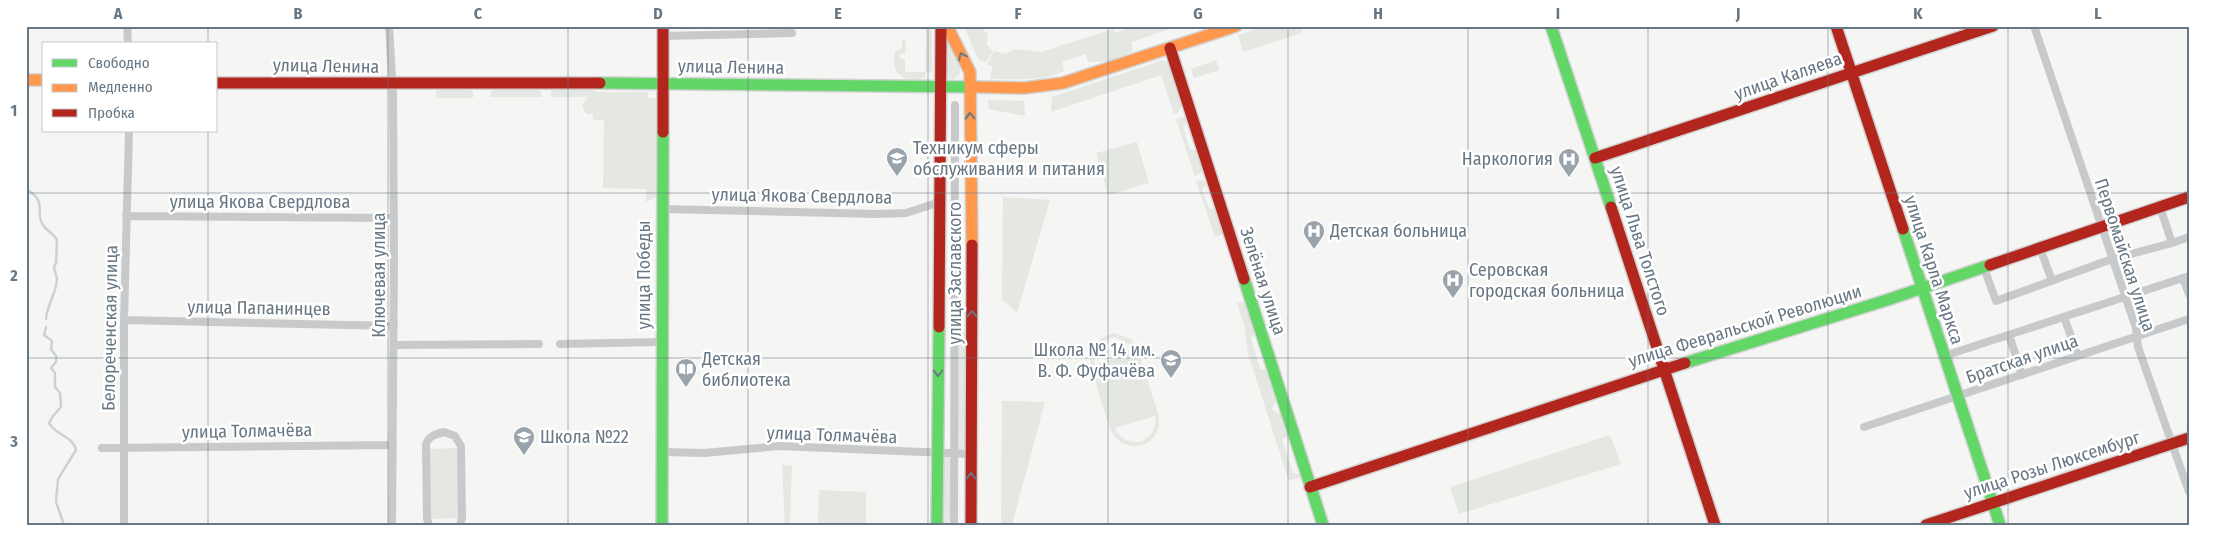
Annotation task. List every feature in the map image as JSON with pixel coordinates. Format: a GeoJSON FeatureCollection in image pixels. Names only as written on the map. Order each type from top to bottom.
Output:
{"type":"FeatureCollection","features":[{"type":"Feature","properties":{"kind":"street"},"geometry":{"type":"LineString","coordinates":[[127,26],[128,42]]}},
{"type":"Feature","properties":{"kind":"street","name":"Ключевая улица"},"geometry":{"type":"LineString","coordinates":[[389,26],[394,218],[392,525]]}},
{"type":"Feature","properties":{"kind":"street","name":"улица Заславского"},"geometry":{"type":"LineString","coordinates":[[937,525],[940,26]]}},
{"type":"Feature","properties":{"kind":"street","name":"улица Заславского"},"geometry":{"type":"LineString","coordinates":[[947,26],[970,72],[972,145],[971,525]]}},
{"type":"Feature","properties":{"kind":"street","name":"улица Льва Толстого"},"geometry":{"type":"LineString","coordinates":[[1551,26],[1715,525]]}},
{"type":"Feature","properties":{"kind":"street","name":"улица Карла Маркса"},"geometry":{"type":"LineString","coordinates":[[1836,26],[2000,525]]}},
{"type":"Feature","properties":{"kind":"street","name":"улица Каляева"},"geometry":{"type":"LineString","coordinates":[[1595,158],[1993,26]]}},
{"type":"Feature","properties":{"kind":"street","name":"Первомайская улица"},"geometry":{"type":"LineString","coordinates":[[2034,26],[2189,492]]}},
{"type":"Feature","properties":{"kind":"street","name":"улица Ленина"},"geometry":{"type":"LineString","coordinates":[[218,82],[392,84],[663,83],[1024,88],[1063,83],[1228,27]]}},
{"type":"Feature","properties":{"kind":"street"},"geometry":{"type":"LineString","coordinates":[[663,31],[792,33]]}},
{"type":"Feature","properties":{"kind":"street","name":"улица Победы"},"geometry":{"type":"LineString","coordinates":[[662,525],[663,31]]}},
{"type":"Feature","properties":{"kind":"street","name":"Зелёная улица"},"geometry":{"type":"LineString","coordinates":[[1170,48],[1323,525]]}},
{"type":"Feature","properties":{"kind":"street"},"geometry":{"type":"LineString","coordinates":[[26,80],[42,80]]}},
{"type":"Feature","properties":{"kind":"street","name":"улица Заславского"},"geometry":{"type":"LineString","coordinates":[[954,525],[955,104]]}},
{"type":"Feature","properties":{"kind":"street","name":"Белореченская улица"},"geometry":{"type":"LineString","coordinates":[[124,525],[124,320],[129,132]]}},
{"type":"Feature","properties":{"kind":"street","name":"улица Февральской Революции"},"geometry":{"type":"LineString","coordinates":[[1310,487],[1664,369],[1984,268],[2189,197]]}},
{"type":"Feature","properties":{"kind":"street","name":"улица Якова Свердлова"},"geometry":{"type":"LineString","coordinates":[[662,209],[877,214],[906,213],[940,202]]}},
{"type":"Feature","properties":{"kind":"street"},"geometry":{"type":"LineString","coordinates":[[2160,207],[2172,243]]}},
{"type":"Feature","properties":{"kind":"street","name":"улица Якова Свердлова"},"geometry":{"type":"LineString","coordinates":[[126,216],[394,218]]}},
{"type":"Feature","properties":{"kind":"street"},"geometry":{"type":"LineString","coordinates":[[1984,268],[1996,301],[2112,260],[2189,237]]}},
{"type":"Feature","properties":{"kind":"street"},"geometry":{"type":"LineString","coordinates":[[2040,248],[2052,281]]}},
{"type":"Feature","properties":{"kind":"street"},"geometry":{"type":"LineString","coordinates":[[1944,356],[2186,277],[2189,294]]}},
{"type":"Feature","properties":{"kind":"street"},"geometry":{"type":"LineString","coordinates":[[2064,317],[2078,356]]}},
{"type":"Feature","properties":{"kind":"street","name":"Братская улица"},"geometry":{"type":"LineString","coordinates":[[1864,427],[2189,319]]}},
{"type":"Feature","properties":{"kind":"street","name":"улица Папанинцев"},"geometry":{"type":"LineString","coordinates":[[124,320],[394,326]]}},
{"type":"Feature","properties":{"kind":"street"},"geometry":{"type":"LineString","coordinates":[[2009,335],[2022,375]]}},
{"type":"Feature","properties":{"kind":"street"},"geometry":{"type":"LineString","coordinates":[[560,344],[661,342]]}},
{"type":"Feature","properties":{"kind":"street"},"geometry":{"type":"LineString","coordinates":[[394,345],[539,344]]}},
{"type":"Feature","properties":{"kind":"street"},"geometry":{"type":"LineString","coordinates":[[428,525],[426,445],[432,436],[444,432],[455,436],[461,448],[462,518],[460,525]]}},
{"type":"Feature","properties":{"kind":"street","name":"улица Розы Люксембург"},"geometry":{"type":"LineString","coordinates":[[1926,525],[2189,438]]}},
{"type":"Feature","properties":{"kind":"street","name":"улица Толмачёва"},"geometry":{"type":"LineString","coordinates":[[102,448],[392,445]]}},
{"type":"Feature","properties":{"kind":"street","name":"улица Толмачёва"},"geometry":{"type":"LineString","coordinates":[[662,452],[704,453],[779,446],[971,454]]}},
{"type":"Feature","properties":{"kind":"shaded area"},"geometry":{"type":"Polygon","coordinates":[[[926,26],[932,26],[932,72],[926,72],[925,77],[918,79],[911,80],[905,78],[897,72],[894,60],[895,52],[902,48],[902,40],[906,40],[905,54],[900,54],[900,59],[905,59],[905,72],[925,72],[926,26]]]}},
{"type":"Feature","properties":{"kind":"shaded area"},"geometry":{"type":"Polygon","coordinates":[[[964,26],[979,26],[988,34],[987,45],[993,51],[986,63],[978,59],[964,26]]]}},
{"type":"Feature","properties":{"kind":"shaded area"},"geometry":{"type":"Polygon","coordinates":[[[1134,26],[1178,26],[1132,42],[1132,52],[1109,61],[1088,62],[1086,54],[1062,62],[1064,71],[1055,75],[1028,79],[990,79],[993,66],[987,65],[994,51],[1006,54],[1014,49],[1041,52],[1113,29],[1115,33],[1134,26]]]}},
{"type":"Feature","properties":{"kind":"shaded area"},"geometry":{"type":"Polygon","coordinates":[[[1266,26],[1300,26],[1302,33],[1243,52],[1238,35],[1266,26]]]}},
{"type":"Feature","properties":{"kind":"shaded area"},"geometry":{"type":"Polygon","coordinates":[[[947,41],[960,69],[960,73],[954,79],[946,75],[947,41]]]}},
{"type":"Feature","properties":{"kind":"shaded area"},"geometry":{"type":"Polygon","coordinates":[[[1163,60],[1169,64],[1182,105],[1178,113],[1174,114],[1161,75],[1051,112],[1052,97],[1163,60]]]}},
{"type":"Feature","properties":{"kind":"shaded area"},"geometry":{"type":"Polygon","coordinates":[[[1216,60],[1219,70],[1194,78],[1191,69],[1216,60]]]}},
{"type":"Feature","properties":{"kind":"shaded area"},"geometry":{"type":"Polygon","coordinates":[[[504,87],[540,87],[542,97],[490,97],[491,91],[504,87]]]}},
{"type":"Feature","properties":{"kind":"shaded area"},"geometry":{"type":"Polygon","coordinates":[[[554,87],[591,87],[597,92],[648,92],[647,98],[656,98],[656,197],[646,202],[646,189],[603,188],[604,120],[593,120],[593,114],[586,114],[582,106],[587,97],[551,97],[551,90],[554,87]]]}},
{"type":"Feature","properties":{"kind":"shaded area"},"geometry":{"type":"Polygon","coordinates":[[[439,88],[461,88],[473,91],[473,98],[436,98],[436,92],[439,88]]]}},
{"type":"Feature","properties":{"kind":"shaded area"},"geometry":{"type":"Polygon","coordinates":[[[988,100],[1024,101],[1025,116],[989,109],[988,100]]]}},
{"type":"Feature","properties":{"kind":"shaded area"},"geometry":{"type":"Polygon","coordinates":[[[1184,117],[1188,122],[1183,127],[1190,150],[1197,150],[1202,168],[1201,172],[1195,176],[1176,119],[1184,117]]]}},
{"type":"Feature","properties":{"kind":"shaded area"},"geometry":{"type":"Polygon","coordinates":[[[1137,142],[1149,183],[1108,195],[1096,153],[1137,142]]]}},
{"type":"Feature","properties":{"kind":"shaded area"},"geometry":{"type":"Polygon","coordinates":[[[1202,180],[1208,184],[1202,189],[1209,208],[1215,210],[1223,234],[1215,237],[1196,181],[1202,180]]]}},
{"type":"Feature","properties":{"kind":"shaded area"},"geometry":{"type":"Polygon","coordinates":[[[1003,197],[1050,200],[1017,313],[1002,299],[1003,197]]]}},
{"type":"Feature","properties":{"kind":"shaded area"},"geometry":{"type":"Polygon","coordinates":[[[1244,301],[1255,334],[1251,338],[1260,369],[1266,369],[1276,401],[1272,409],[1281,415],[1288,436],[1282,439],[1293,473],[1300,474],[1301,477],[1289,481],[1248,354],[1244,324],[1237,303],[1244,301]]]}},
{"type":"Feature","properties":{"kind":"shaded area"},"geometry":{"type":"Polygon","coordinates":[[[955,331],[963,331],[967,334],[966,447],[963,450],[954,452],[955,331]]]}},
{"type":"Feature","properties":{"kind":"shaded area"},"geometry":{"type":"Polygon","coordinates":[[[1114,333],[1131,339],[1137,347],[1159,417],[1159,425],[1155,435],[1150,441],[1139,446],[1130,446],[1122,443],[1112,432],[1090,360],[1098,342],[1114,333]],[[1114,337],[1105,341],[1095,351],[1095,365],[1134,352],[1130,345],[1114,337]],[[1155,416],[1115,428],[1125,440],[1141,442],[1153,431],[1155,416]]]}},
{"type":"Feature","properties":{"kind":"shaded area"},"geometry":{"type":"Polygon","coordinates":[[[1002,401],[1045,402],[1012,525],[1001,525],[1002,401]]]}},
{"type":"Feature","properties":{"kind":"shaded area"},"geometry":{"type":"Polygon","coordinates":[[[1610,435],[1621,464],[1459,514],[1450,487],[1610,435]]]}},
{"type":"Feature","properties":{"kind":"shaded area"},"geometry":{"type":"Polygon","coordinates":[[[461,448],[462,518],[427,519],[426,449],[461,448]]]}},
{"type":"Feature","properties":{"kind":"shaded area"},"geometry":{"type":"Polygon","coordinates":[[[938,454],[954,454],[954,525],[937,525],[938,454]]]}},
{"type":"Feature","properties":{"kind":"shaded area"},"geometry":{"type":"Polygon","coordinates":[[[782,465],[792,466],[790,525],[785,525],[782,465]]]}},
{"type":"Feature","properties":{"kind":"shaded area"},"geometry":{"type":"Polygon","coordinates":[[[819,490],[866,492],[866,525],[818,525],[819,490]]]}},
{"type":"Feature","properties":{"kind":"waterway"},"geometry":{"type":"LineString","coordinates":[[26,189],[37,198],[41,220],[57,240],[56,263],[54,267],[57,284],[46,319]]}},
{"type":"Feature","properties":{"kind":"waterway"},"geometry":{"type":"LineString","coordinates":[[46,327],[44,335],[52,341],[51,349],[56,356],[56,362],[51,368],[55,373],[55,387],[60,393],[61,407],[49,423],[55,430],[68,438],[76,450],[58,479],[56,502],[64,525]]}},
{"type":"Feature","properties":{"kind":"traffic: fast"},"geometry":{"type":"LineString","coordinates":[[1551,26],[1611,207]]}},
{"type":"Feature","properties":{"kind":"traffic: fast"},"geometry":{"type":"LineString","coordinates":[[600,83],[976,87]]}},
{"type":"Feature","properties":{"kind":"traffic: fast"},"geometry":{"type":"LineString","coordinates":[[662,525],[663,132]]}},
{"type":"Feature","properties":{"kind":"traffic: fast"},"geometry":{"type":"LineString","coordinates":[[1903,229],[2000,525]]}},
{"type":"Feature","properties":{"kind":"traffic: fast"},"geometry":{"type":"LineString","coordinates":[[1685,363],[1887,300],[1990,265]]}},
{"type":"Feature","properties":{"kind":"traffic: fast"},"geometry":{"type":"LineString","coordinates":[[1244,279],[1323,525]]}},
{"type":"Feature","properties":{"kind":"traffic: fast"},"geometry":{"type":"LineString","coordinates":[[937,525],[939,327]]}},
{"type":"Feature","properties":{"kind":"traffic: slow"},"geometry":{"type":"LineString","coordinates":[[947,26],[970,72],[972,245]]}},
{"type":"Feature","properties":{"kind":"traffic: slow"},"geometry":{"type":"LineString","coordinates":[[976,87],[1024,88],[1063,83],[1236,26]]}},
{"type":"Feature","properties":{"kind":"traffic: slow"},"geometry":{"type":"LineString","coordinates":[[26,80],[42,80]]}},
{"type":"Feature","properties":{"kind":"traffic: jam"},"geometry":{"type":"LineString","coordinates":[[663,26],[663,132]]}},
{"type":"Feature","properties":{"kind":"traffic: jam"},"geometry":{"type":"LineString","coordinates":[[939,327],[941,26]]}},
{"type":"Feature","properties":{"kind":"traffic: jam"},"geometry":{"type":"LineString","coordinates":[[1836,26],[1903,229]]}},
{"type":"Feature","properties":{"kind":"traffic: jam"},"geometry":{"type":"LineString","coordinates":[[1595,158],[1993,26]]}},
{"type":"Feature","properties":{"kind":"traffic: jam"},"geometry":{"type":"LineString","coordinates":[[1170,48],[1244,279]]}},
{"type":"Feature","properties":{"kind":"traffic: jam"},"geometry":{"type":"LineString","coordinates":[[218,83],[600,83]]}},
{"type":"Feature","properties":{"kind":"traffic: jam"},"geometry":{"type":"LineString","coordinates":[[1990,265],[2189,197]]}},
{"type":"Feature","properties":{"kind":"traffic: jam"},"geometry":{"type":"LineString","coordinates":[[1611,207],[1715,525]]}},
{"type":"Feature","properties":{"kind":"traffic: jam"},"geometry":{"type":"LineString","coordinates":[[971,525],[972,245]]}},
{"type":"Feature","properties":{"kind":"traffic: jam"},"geometry":{"type":"LineString","coordinates":[[1310,487],[1685,363]]}},
{"type":"Feature","properties":{"kind":"traffic: jam"},"geometry":{"type":"LineString","coordinates":[[1926,525],[2189,438]]}},
{"type":"Feature","properties":{"kind":"place","name":"Техникум сферы обслуживания и питания"},"geometry":{"type":"Point","coordinates":[897,177]}},
{"type":"Feature","properties":{"kind":"place","name":"Наркология"},"geometry":{"type":"Point","coordinates":[1569,178]}},
{"type":"Feature","properties":{"kind":"place","name":"Детская больница"},"geometry":{"type":"Point","coordinates":[1314,250]}},
{"type":"Feature","properties":{"kind":"place","name":"Серовская городская больница"},"geometry":{"type":"Point","coordinates":[1453,299]}},
{"type":"Feature","properties":{"kind":"place","name":"Школа № 14 им. В. Ф. Фуфачёва"},"geometry":{"type":"Point","coordinates":[1171,379]}},
{"type":"Feature","properties":{"kind":"place","name":"Детская библиотека"},"geometry":{"type":"Point","coordinates":[686,388]}},
{"type":"Feature","properties":{"kind":"place","name":"Школа №22"},"geometry":{"type":"Point","coordinates":[524,456]}}]}
